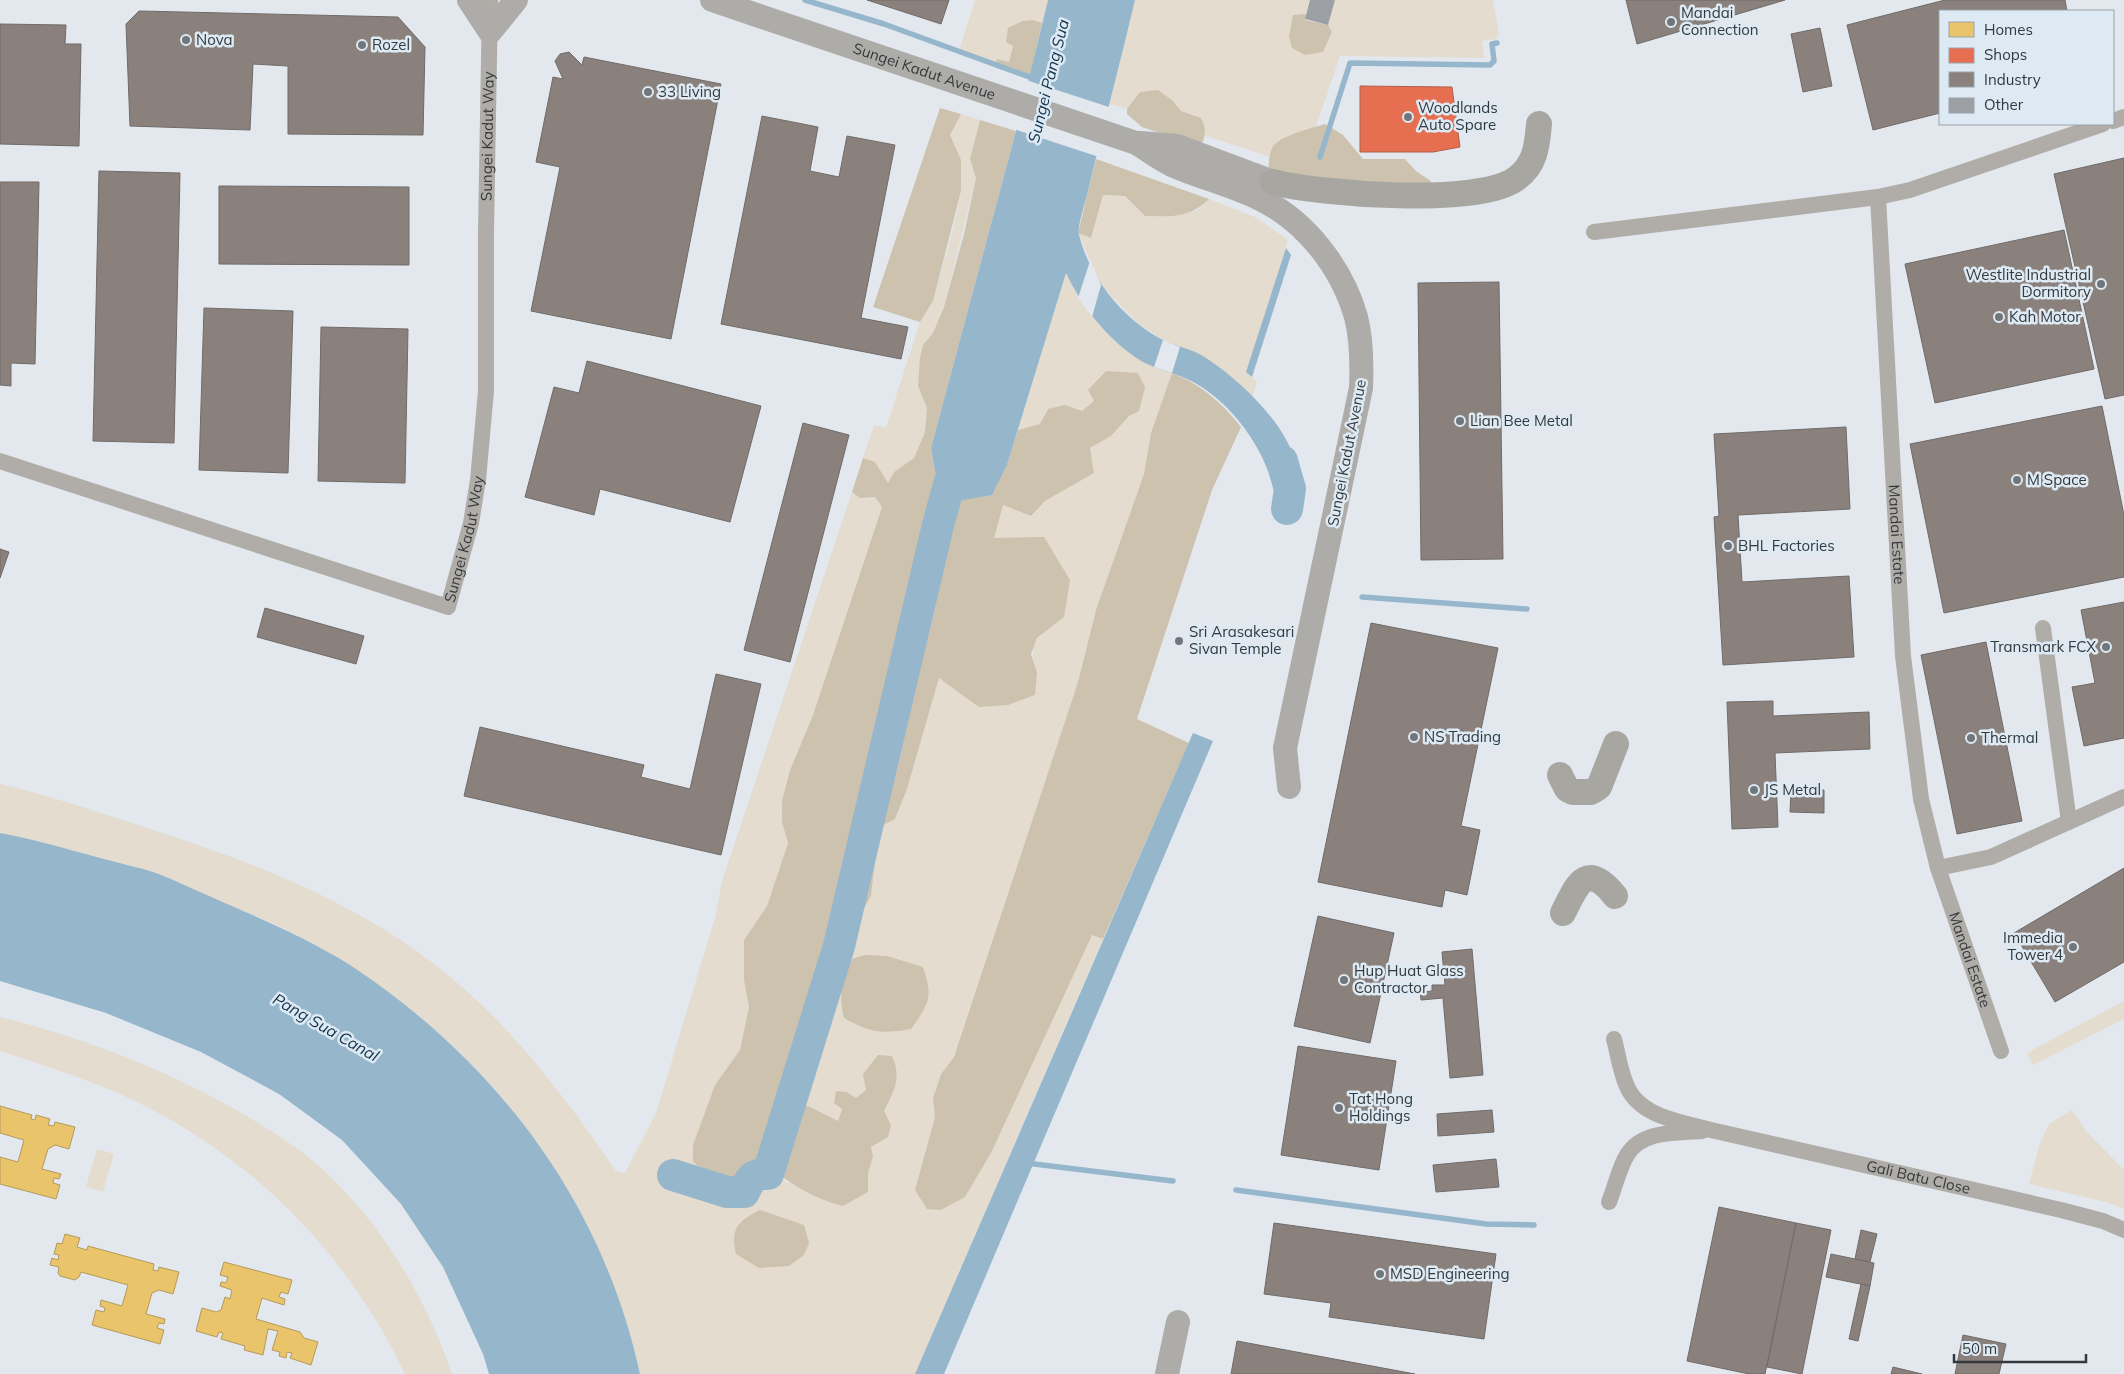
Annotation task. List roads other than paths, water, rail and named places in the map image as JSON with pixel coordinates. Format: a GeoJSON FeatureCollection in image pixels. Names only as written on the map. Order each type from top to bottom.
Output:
{"type":"FeatureCollection","features":[{"type":"Feature","properties":{"kind":"main road"},"geometry":{"type":"LineString","coordinates":[[1273,182],[1326,191],[1408,196],[1460,194],[1504,186],[1517,179],[1530,166],[1536,149],[1539,124]]}},
{"type":"Feature","properties":{"kind":"main road"},"geometry":{"type":"LineString","coordinates":[[1560,774],[1567,789],[1573,792],[1591,792],[1599,787],[1616,744]]}},
{"type":"Feature","properties":{"kind":"main road"},"geometry":{"type":"LineString","coordinates":[[1563,913],[1577,884],[1586,880],[1596,878],[1603,881],[1615,896]]}},
{"type":"Feature","properties":{"kind":"street"},"geometry":{"type":"LineString","coordinates":[[469,0],[490,32],[516,0]]}},
{"type":"Feature","properties":{"kind":"street","name":"Sungei Kadut Way"},"geometry":{"type":"LineString","coordinates":[[0,461],[448,608],[472,523],[486,391],[486,232],[490,0]]}},
{"type":"Feature","properties":{"kind":"street","name":"Sungei Kadut Avenue"},"geometry":{"type":"LineString","coordinates":[[712,0],[1126,140],[1171,164],[1262,199],[1306,231],[1331,263],[1356,316],[1360,340],[1361,388],[1285,748],[1289,787]]}},
{"type":"Feature","properties":{"kind":"street"},"geometry":{"type":"LineString","coordinates":[[1594,232],[1878,197],[1918,187],[2100,125]]}},
{"type":"Feature","properties":{"kind":"street","name":"Sungei Kadut Avenue"},"geometry":{"type":"LineString","coordinates":[[1126,140],[1177,146],[1273,182]]}},
{"type":"Feature","properties":{"kind":"street","name":"Mandai Estate"},"geometry":{"type":"LineString","coordinates":[[1878,197],[1903,656],[1921,799],[1938,868],[2001,1051]]}},
{"type":"Feature","properties":{"kind":"street"},"geometry":{"type":"LineString","coordinates":[[2043,628],[2069,822]]}},
{"type":"Feature","properties":{"kind":"street"},"geometry":{"type":"LineString","coordinates":[[1938,868],[1991,857],[2124,797]]}},
{"type":"Feature","properties":{"kind":"street","name":"Gali Batu Close"},"geometry":{"type":"LineString","coordinates":[[1614,1039],[1626,1086],[1645,1108],[1711,1130],[2061,1210],[2103,1221],[2124,1230]]}},
{"type":"Feature","properties":{"kind":"street","name":"Gali Batu Close"},"geometry":{"type":"LineString","coordinates":[[1609,1202],[1627,1154],[1641,1140],[1660,1134],[1711,1130]]}},
{"type":"Feature","properties":{"kind":"street"},"geometry":{"type":"LineString","coordinates":[[1167,1374],[1178,1322]]}},
{"type":"Feature","properties":{"kind":"water","name":"Sungei Pang Sua"},"geometry":{"type":"Polygon","coordinates":[[[1048,0],[1135,0],[1079,226],[1079,235],[1091,266],[1099,281],[1133,320],[1161,339],[1198,353],[1215,364],[1242,386],[1266,411],[1277,425],[1292,452],[1298,478],[1299,504],[1276,504],[1267,467],[1258,449],[1246,431],[1219,400],[1187,379],[1147,364],[1113,339],[1079,297],[1066,273],[1007,465],[992,495],[952,502],[942,526],[932,522],[938,488],[931,448],[1016,131],[1048,0]]]}},
{"type":"Feature","properties":{"kind":"water"},"geometry":{"type":"Polygon","coordinates":[[[1286,248],[1291,255],[1252,377],[1246,372],[1286,248]]]}},
{"type":"Feature","properties":{"kind":"water"},"geometry":{"type":"Polygon","coordinates":[[[1193,733],[1213,741],[944,1374],[915,1374],[1193,733]]]}},
{"type":"Feature","properties":{"kind":"water","name":"Pang Sua Canal"},"geometry":{"type":"Polygon","coordinates":[[[0,833],[38,841],[172,879],[302,938],[350,965],[403,1003],[452,1045],[496,1091],[536,1141],[570,1194],[600,1251],[623,1311],[640,1374],[489,1374],[483,1354],[443,1267],[401,1204],[342,1140],[279,1094],[201,1052],[106,1013],[0,981],[0,833]]]}},
{"type":"Feature","properties":{"kind":"waterway","name":"Sungei Pang Sua"},"geometry":{"type":"LineString","coordinates":[[805,0],[884,24],[1035,79]]}},
{"type":"Feature","properties":{"kind":"waterway"},"geometry":{"type":"LineString","coordinates":[[1320,157],[1350,63],[1490,65],[1494,61],[1492,44],[1497,43]]}},
{"type":"Feature","properties":{"kind":"waterway"},"geometry":{"type":"LineString","coordinates":[[1282,461],[1290,489],[1287,509]]}},
{"type":"Feature","properties":{"kind":"waterway"},"geometry":{"type":"LineString","coordinates":[[673,1175],[727,1192],[744,1192],[755,1176],[768,1174],[839,946],[950,481]]}},
{"type":"Feature","properties":{"kind":"waterway"},"geometry":{"type":"LineString","coordinates":[[1362,597],[1527,609]]}},
{"type":"Feature","properties":{"kind":"waterway"},"geometry":{"type":"LineString","coordinates":[[1026,1163],[1173,1181]]}},
{"type":"Feature","properties":{"kind":"waterway"},"geometry":{"type":"LineString","coordinates":[[1236,1190],[1486,1224],[1534,1225]]}},
{"type":"Feature","properties":{"kind":"place","name":"Mandai Connection"},"geometry":{"type":"Point","coordinates":[1671,22]}},
{"type":"Feature","properties":{"kind":"place","name":"Nova"},"geometry":{"type":"Point","coordinates":[186,40]}},
{"type":"Feature","properties":{"kind":"place","name":"Rozel"},"geometry":{"type":"Point","coordinates":[362,45]}},
{"type":"Feature","properties":{"kind":"place","name":"33 Living"},"geometry":{"type":"Point","coordinates":[648,92]}},
{"type":"Feature","properties":{"kind":"place","name":"Woodlands Auto Spare"},"geometry":{"type":"Point","coordinates":[1408,117]}},
{"type":"Feature","properties":{"kind":"place","name":"Westlite Industrial Dormitory"},"geometry":{"type":"Point","coordinates":[2101,284]}},
{"type":"Feature","properties":{"kind":"place","name":"Kah Motor"},"geometry":{"type":"Point","coordinates":[1999,317]}},
{"type":"Feature","properties":{"kind":"place","name":"Lian Bee Metal"},"geometry":{"type":"Point","coordinates":[1460,421]}},
{"type":"Feature","properties":{"kind":"place","name":"M Space"},"geometry":{"type":"Point","coordinates":[2017,480]}},
{"type":"Feature","properties":{"kind":"place","name":"BHL Factories"},"geometry":{"type":"Point","coordinates":[1728,546]}},
{"type":"Feature","properties":{"kind":"place","name":"Sri Arasakesari Sivan Temple"},"geometry":{"type":"Point","coordinates":[1179,641]}},
{"type":"Feature","properties":{"kind":"place","name":"Transmark FCX"},"geometry":{"type":"Point","coordinates":[2106,647]}},
{"type":"Feature","properties":{"kind":"place","name":"NS Trading"},"geometry":{"type":"Point","coordinates":[1414,737]}},
{"type":"Feature","properties":{"kind":"place","name":"Thermal"},"geometry":{"type":"Point","coordinates":[1971,738]}},
{"type":"Feature","properties":{"kind":"place","name":"JS Metal"},"geometry":{"type":"Point","coordinates":[1754,790]}},
{"type":"Feature","properties":{"kind":"place","name":"Immedia Tower 4"},"geometry":{"type":"Point","coordinates":[2073,947]}},
{"type":"Feature","properties":{"kind":"place","name":"Hup Huat Glass Contractor"},"geometry":{"type":"Point","coordinates":[1344,980]}},
{"type":"Feature","properties":{"kind":"place","name":"Tat Hong Holdings"},"geometry":{"type":"Point","coordinates":[1339,1108]}},
{"type":"Feature","properties":{"kind":"place","name":"MSD Engineering"},"geometry":{"type":"Point","coordinates":[1380,1274]}}]}
